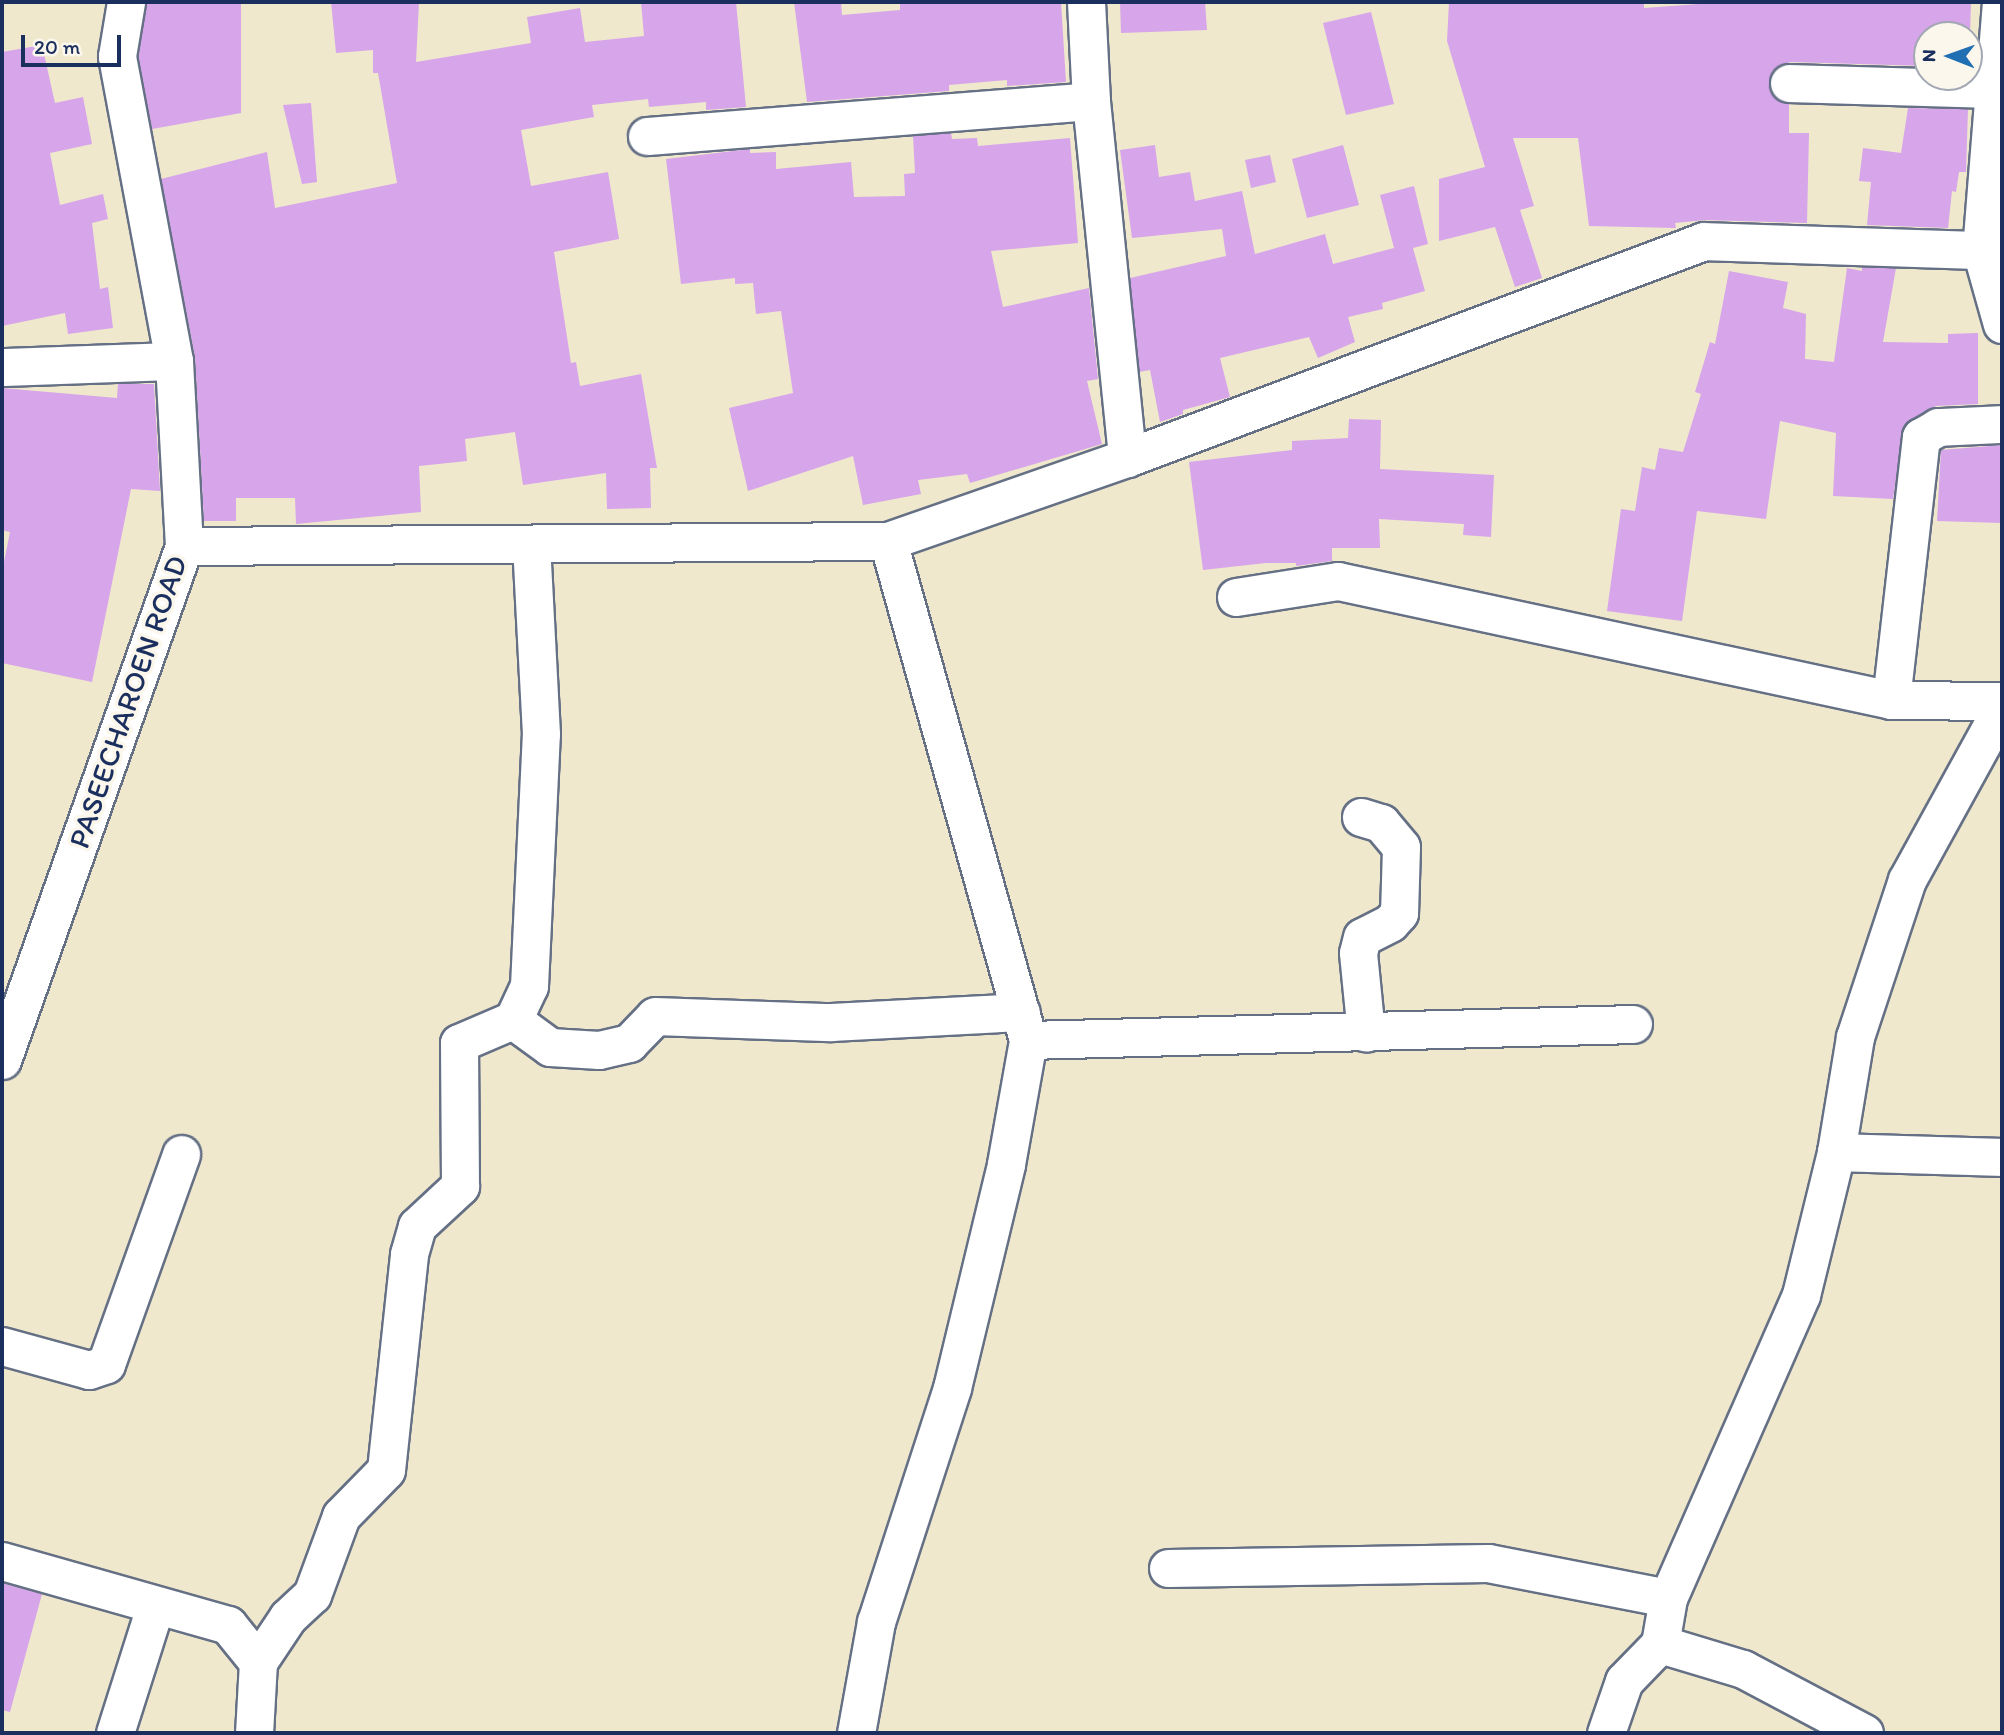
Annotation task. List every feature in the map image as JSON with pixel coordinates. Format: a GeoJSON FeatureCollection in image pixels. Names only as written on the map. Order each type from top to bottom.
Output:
{"type":"FeatureCollection","features":[{"type":"Feature","properties":{"kind":"street","name":"PASEECHAROEN ROAD"},"geometry":{"type":"LineString","coordinates":[[2,1060],[184,547],[174,361],[162,279],[117,56],[126,2]]}},
{"type":"Feature","properties":{"kind":"street"},"geometry":{"type":"LineString","coordinates":[[1086,2],[1091,101],[1127,458]]}},
{"type":"Feature","properties":{"kind":"street"},"geometry":{"type":"LineString","coordinates":[[2001,2],[1991,89],[1981,250],[2002,324]]}},
{"type":"Feature","properties":{"kind":"street"},"geometry":{"type":"LineString","coordinates":[[1789,83],[1991,89]]}},
{"type":"Feature","properties":{"kind":"street"},"geometry":{"type":"LineString","coordinates":[[647,136],[1091,101]]}},
{"type":"Feature","properties":{"kind":"street"},"geometry":{"type":"LineString","coordinates":[[184,547],[888,541],[1127,458],[1704,241],[1981,250]]}},
{"type":"Feature","properties":{"kind":"street"},"geometry":{"type":"LineString","coordinates":[[2,367],[174,361]]}},
{"type":"Feature","properties":{"kind":"street"},"geometry":{"type":"LineString","coordinates":[[1891,700],[1921,437],[1938,427],[2002,424]]}},
{"type":"Feature","properties":{"kind":"street"},"geometry":{"type":"LineString","coordinates":[[856,1733],[876,1622],[952,1388],[1006,1164],[1025,1026],[888,541]]}},
{"type":"Feature","properties":{"kind":"street"},"geometry":{"type":"LineString","coordinates":[[254,1733],[258,1662],[288,1616],[312,1595],[341,1516],[386,1470],[409,1254],[417,1226],[460,1186],[459,1043],[513,1020],[529,986],[541,734],[531,546]]}},
{"type":"Feature","properties":{"kind":"street"},"geometry":{"type":"LineString","coordinates":[[1236,597],[1338,581],[1891,700],[2002,701]]}},
{"type":"Feature","properties":{"kind":"street"},"geometry":{"type":"LineString","coordinates":[[1606,1733],[1624,1681],[1660,1644],[1668,1598],[1801,1295],[1836,1152],[1855,1037],[1907,880],[2002,707]]}},
{"type":"Feature","properties":{"kind":"street"},"geometry":{"type":"LineString","coordinates":[[1361,817],[1388,828],[1401,847],[1399,913],[1390,923],[1362,937],[1358,953],[1366,1033]]}},
{"type":"Feature","properties":{"kind":"street"},"geometry":{"type":"LineString","coordinates":[[513,1020],[550,1047],[599,1050],[629,1043],[655,1016],[1366,1033],[1633,1024]]}},
{"type":"Feature","properties":{"kind":"street"},"geometry":{"type":"LineString","coordinates":[[1836,1152],[2002,1157]]}},
{"type":"Feature","properties":{"kind":"street"},"geometry":{"type":"LineString","coordinates":[[2,1346],[89,1370],[106,1364],[181,1154]]}},
{"type":"Feature","properties":{"kind":"street"},"geometry":{"type":"LineString","coordinates":[[2,1561],[155,1607],[228,1625],[258,1662]]}},
{"type":"Feature","properties":{"kind":"street"},"geometry":{"type":"LineString","coordinates":[[1168,1568],[1488,1563],[1668,1598]]}},
{"type":"Feature","properties":{"kind":"street"},"geometry":{"type":"LineString","coordinates":[[115,1733],[155,1607]]}},
{"type":"Feature","properties":{"kind":"street"},"geometry":{"type":"LineString","coordinates":[[1660,1644],[1743,1669],[1864,1733]]}},
{"type":"Feature","properties":{"kind":"building"},"geometry":{"type":"Polygon","coordinates":[[[147,2],[241,2],[241,113],[152,129],[138,56],[147,2]]]}},
{"type":"Feature","properties":{"kind":"building"},"geometry":{"type":"Polygon","coordinates":[[[331,2],[419,2],[416,62],[531,43],[527,17],[580,8],[585,42],[644,36],[641,2],[736,2],[746,107],[706,110],[706,102],[649,107],[648,99],[592,105],[594,117],[521,130],[531,186],[608,172],[619,239],[554,252],[571,363],[576,362],[580,386],[641,374],[657,468],[650,468],[651,508],[607,509],[606,473],[523,485],[515,432],[465,439],[467,461],[419,466],[421,512],[296,524],[295,498],[236,498],[236,521],[204,521],[195,357],[161,179],[267,152],[275,208],[397,183],[378,73],[373,73],[373,50],[336,53],[331,2]]]}},
{"type":"Feature","properties":{"kind":"building"},"geometry":{"type":"Polygon","coordinates":[[[794,2],[841,2],[842,15],[900,10],[900,2],[1061,2],[1066,82],[1007,86],[1007,80],[949,85],[949,91],[807,102],[794,2]]]}},
{"type":"Feature","properties":{"kind":"building"},"geometry":{"type":"Polygon","coordinates":[[[1120,2],[1205,2],[1207,30],[1121,33],[1120,2]]]}},
{"type":"Feature","properties":{"kind":"building"},"geometry":{"type":"Polygon","coordinates":[[[1449,2],[1644,2],[1644,8],[1726,2],[1971,2],[1970,21],[1913,21],[1913,66],[1790,62],[1772,71],[1770,92],[1789,104],[1789,133],[1809,133],[1807,223],[1705,220],[1675,223],[1676,228],[1589,226],[1578,138],[1513,138],[1534,206],[1520,210],[1542,278],[1515,287],[1495,227],[1439,241],[1439,179],[1485,167],[1447,41],[1449,2]]]}},
{"type":"Feature","properties":{"kind":"building"},"geometry":{"type":"Polygon","coordinates":[[[1371,12],[1394,104],[1346,115],[1323,23],[1371,12]]]}},
{"type":"Feature","properties":{"kind":"building"},"geometry":{"type":"Polygon","coordinates":[[[42,45],[55,103],[83,97],[92,144],[50,153],[60,205],[103,194],[108,219],[92,223],[100,289],[108,287],[113,328],[68,334],[65,313],[2,326],[2,52],[42,45]]]}},
{"type":"Feature","properties":{"kind":"building"},"geometry":{"type":"Polygon","coordinates":[[[311,103],[317,182],[302,184],[283,105],[311,103]]]}},
{"type":"Feature","properties":{"kind":"building"},"geometry":{"type":"Polygon","coordinates":[[[1908,108],[1968,109],[1966,172],[1959,172],[1956,192],[1952,191],[1948,228],[1867,225],[1871,182],[1859,181],[1863,148],[1901,153],[1908,108]]]}},
{"type":"Feature","properties":{"kind":"building"},"geometry":{"type":"Polygon","coordinates":[[[951,133],[952,139],[977,138],[978,146],[1070,138],[1078,243],[991,251],[1003,307],[1089,288],[1098,379],[1087,381],[1102,444],[970,483],[967,474],[918,480],[921,494],[863,505],[853,456],[748,491],[729,408],[793,393],[781,311],[756,314],[753,283],[735,284],[735,278],[681,284],[666,159],[750,149],[750,153],[776,152],[776,169],[851,162],[854,197],[905,196],[904,174],[915,173],[913,136],[951,133]]]}},
{"type":"Feature","properties":{"kind":"building"},"geometry":{"type":"Polygon","coordinates":[[[1155,145],[1159,177],[1190,172],[1195,201],[1242,191],[1255,254],[1325,234],[1333,264],[1394,248],[1380,195],[1414,186],[1428,244],[1413,248],[1425,291],[1382,303],[1383,309],[1348,317],[1355,342],[1318,358],[1309,337],[1220,358],[1230,397],[1183,410],[1183,414],[1160,422],[1150,370],[1139,372],[1130,278],[1226,256],[1222,229],[1132,238],[1120,150],[1155,145]]]}},
{"type":"Feature","properties":{"kind":"building"},"geometry":{"type":"Polygon","coordinates":[[[1343,145],[1359,205],[1307,218],[1292,159],[1343,145]]]}},
{"type":"Feature","properties":{"kind":"building"},"geometry":{"type":"Polygon","coordinates":[[[1270,155],[1276,182],[1251,188],[1245,160],[1270,155]]]}},
{"type":"Feature","properties":{"kind":"building"},"geometry":{"type":"Polygon","coordinates":[[[1862,267],[1896,268],[1883,342],[1948,343],[1948,334],[1978,333],[1978,404],[1936,406],[1904,425],[1893,499],[1833,496],[1836,433],[1780,421],[1766,519],[1697,511],[1682,621],[1607,611],[1621,509],[1635,511],[1642,467],[1655,470],[1659,448],[1683,452],[1701,394],[1695,392],[1710,342],[1715,344],[1729,271],[1788,282],[1783,308],[1806,314],[1805,359],[1834,362],[1847,268],[1862,271],[1862,267]]]}},
{"type":"Feature","properties":{"kind":"building"},"geometry":{"type":"Polygon","coordinates":[[[118,384],[154,384],[160,491],[131,489],[92,682],[2,663],[2,572],[10,532],[2,530],[2,388],[117,398],[118,384]]]}},
{"type":"Feature","properties":{"kind":"building"},"geometry":{"type":"Polygon","coordinates":[[[1349,419],[1381,420],[1380,469],[1494,475],[1491,537],[1463,535],[1464,524],[1379,519],[1380,548],[1332,548],[1332,561],[1296,566],[1296,563],[1266,563],[1203,570],[1189,462],[1292,450],[1292,441],[1348,438],[1349,419]]]}},
{"type":"Feature","properties":{"kind":"building"},"geometry":{"type":"Polygon","coordinates":[[[2002,445],[2002,523],[1937,521],[1941,450],[2002,445]]]}},
{"type":"Feature","properties":{"kind":"building"},"geometry":{"type":"Polygon","coordinates":[[[2,1583],[42,1594],[10,1712],[2,1710],[2,1583]]]}}]}
